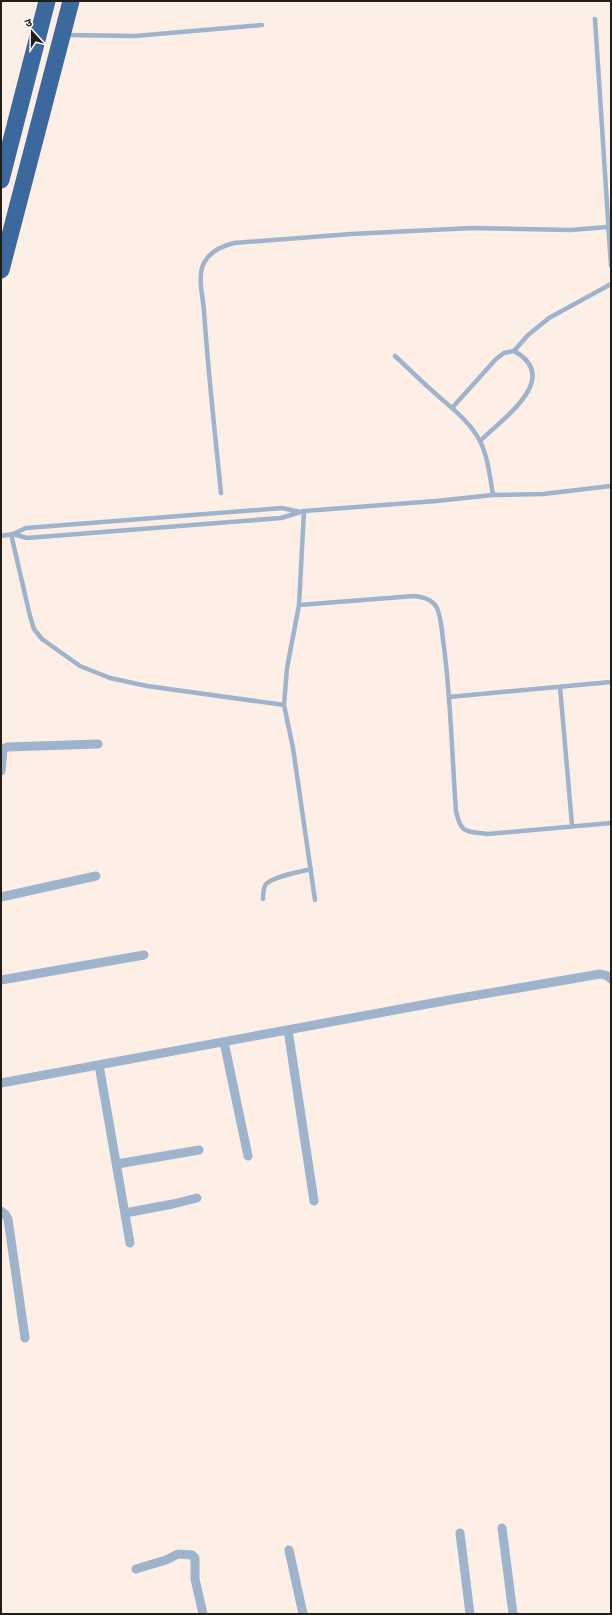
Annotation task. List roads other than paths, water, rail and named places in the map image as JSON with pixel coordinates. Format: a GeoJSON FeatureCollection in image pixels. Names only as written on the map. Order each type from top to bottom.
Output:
{"type":"FeatureCollection","features":[{"type":"Feature","properties":{"kind":"highway"},"geometry":{"type":"LineString","coordinates":[[1,180],[47,1]]}},
{"type":"Feature","properties":{"kind":"highway"},"geometry":{"type":"LineString","coordinates":[[1,270],[71,1]]}},
{"type":"Feature","properties":{"kind":"street"},"geometry":{"type":"LineString","coordinates":[[1,771],[3,748],[98,744]]}},
{"type":"Feature","properties":{"kind":"street"},"geometry":{"type":"LineString","coordinates":[[1,897],[96,876]]}},
{"type":"Feature","properties":{"kind":"street"},"geometry":{"type":"LineString","coordinates":[[1,980],[144,955]]}},
{"type":"Feature","properties":{"kind":"street"},"geometry":{"type":"LineString","coordinates":[[1,1084],[449,1000],[600,974],[608,976],[611,979]]}},
{"type":"Feature","properties":{"kind":"street"},"geometry":{"type":"LineString","coordinates":[[288,1030],[314,1201]]}},
{"type":"Feature","properties":{"kind":"street"},"geometry":{"type":"LineString","coordinates":[[224,1042],[248,1156]]}},
{"type":"Feature","properties":{"kind":"street"},"geometry":{"type":"LineString","coordinates":[[99,1065],[130,1243]]}},
{"type":"Feature","properties":{"kind":"street"},"geometry":{"type":"LineString","coordinates":[[117,1164],[199,1150]]}},
{"type":"Feature","properties":{"kind":"street"},"geometry":{"type":"LineString","coordinates":[[125,1213],[197,1198]]}},
{"type":"Feature","properties":{"kind":"street"},"geometry":{"type":"LineString","coordinates":[[1,1211],[8,1219],[25,1338]]}},
{"type":"Feature","properties":{"kind":"street"},"geometry":{"type":"LineString","coordinates":[[502,1528],[514,1614]]}},
{"type":"Feature","properties":{"kind":"street"},"geometry":{"type":"LineString","coordinates":[[460,1533],[470,1614]]}},
{"type":"Feature","properties":{"kind":"street"},"geometry":{"type":"LineString","coordinates":[[289,1550],[303,1614]]}},
{"type":"Feature","properties":{"kind":"street"},"geometry":{"type":"LineString","coordinates":[[136,1569],[166,1560],[178,1554],[185,1553],[192,1555],[195,1558],[195,1579],[203,1614]]}},
{"type":"Feature","properties":{"kind":"lane"},"geometry":{"type":"LineString","coordinates":[[595,19],[607,227],[611,266]]}},
{"type":"Feature","properties":{"kind":"lane"},"geometry":{"type":"LineString","coordinates":[[62,35],[135,36],[262,25]]}},
{"type":"Feature","properties":{"kind":"lane"},"geometry":{"type":"LineString","coordinates":[[221,494],[201,274],[204,262],[213,252],[224,245],[234,243],[351,234],[472,228],[571,230],[607,227]]}},
{"type":"Feature","properties":{"kind":"lane"},"geometry":{"type":"LineString","coordinates":[[452,408],[496,359],[504,354],[514,351],[528,335],[549,318],[611,284]]}},
{"type":"Feature","properties":{"kind":"lane"},"geometry":{"type":"LineString","coordinates":[[480,441],[522,401],[532,385],[534,376],[530,364],[514,351]]}},
{"type":"Feature","properties":{"kind":"lane"},"geometry":{"type":"LineString","coordinates":[[395,356],[437,396],[452,408],[472,429],[480,441],[484,453],[493,495]]}},
{"type":"Feature","properties":{"kind":"lane"},"geometry":{"type":"LineString","coordinates":[[1,536],[12,534],[26,528],[251,510],[282,508],[302,511],[436,501],[493,495],[543,494],[611,486]]}},
{"type":"Feature","properties":{"kind":"lane"},"geometry":{"type":"LineString","coordinates":[[12,534],[28,538],[282,518],[302,511]]}},
{"type":"Feature","properties":{"kind":"lane"},"geometry":{"type":"LineString","coordinates":[[302,511],[299,605],[292,632],[284,705],[293,748],[315,900]]}},
{"type":"Feature","properties":{"kind":"lane"},"geometry":{"type":"LineString","coordinates":[[12,534],[34,629],[42,639],[80,666],[110,678],[147,686],[284,705]]}},
{"type":"Feature","properties":{"kind":"lane"},"geometry":{"type":"LineString","coordinates":[[299,605],[414,596],[430,600],[436,608],[441,625],[449,697],[456,811],[458,823],[462,828],[469,831],[488,834],[572,825],[611,823]]}},
{"type":"Feature","properties":{"kind":"lane"},"geometry":{"type":"LineString","coordinates":[[449,697],[611,682]]}},
{"type":"Feature","properties":{"kind":"lane"},"geometry":{"type":"LineString","coordinates":[[560,687],[572,825]]}},
{"type":"Feature","properties":{"kind":"lane"},"geometry":{"type":"LineString","coordinates":[[263,899],[263,891],[266,884],[272,880],[311,869]]}}]}
